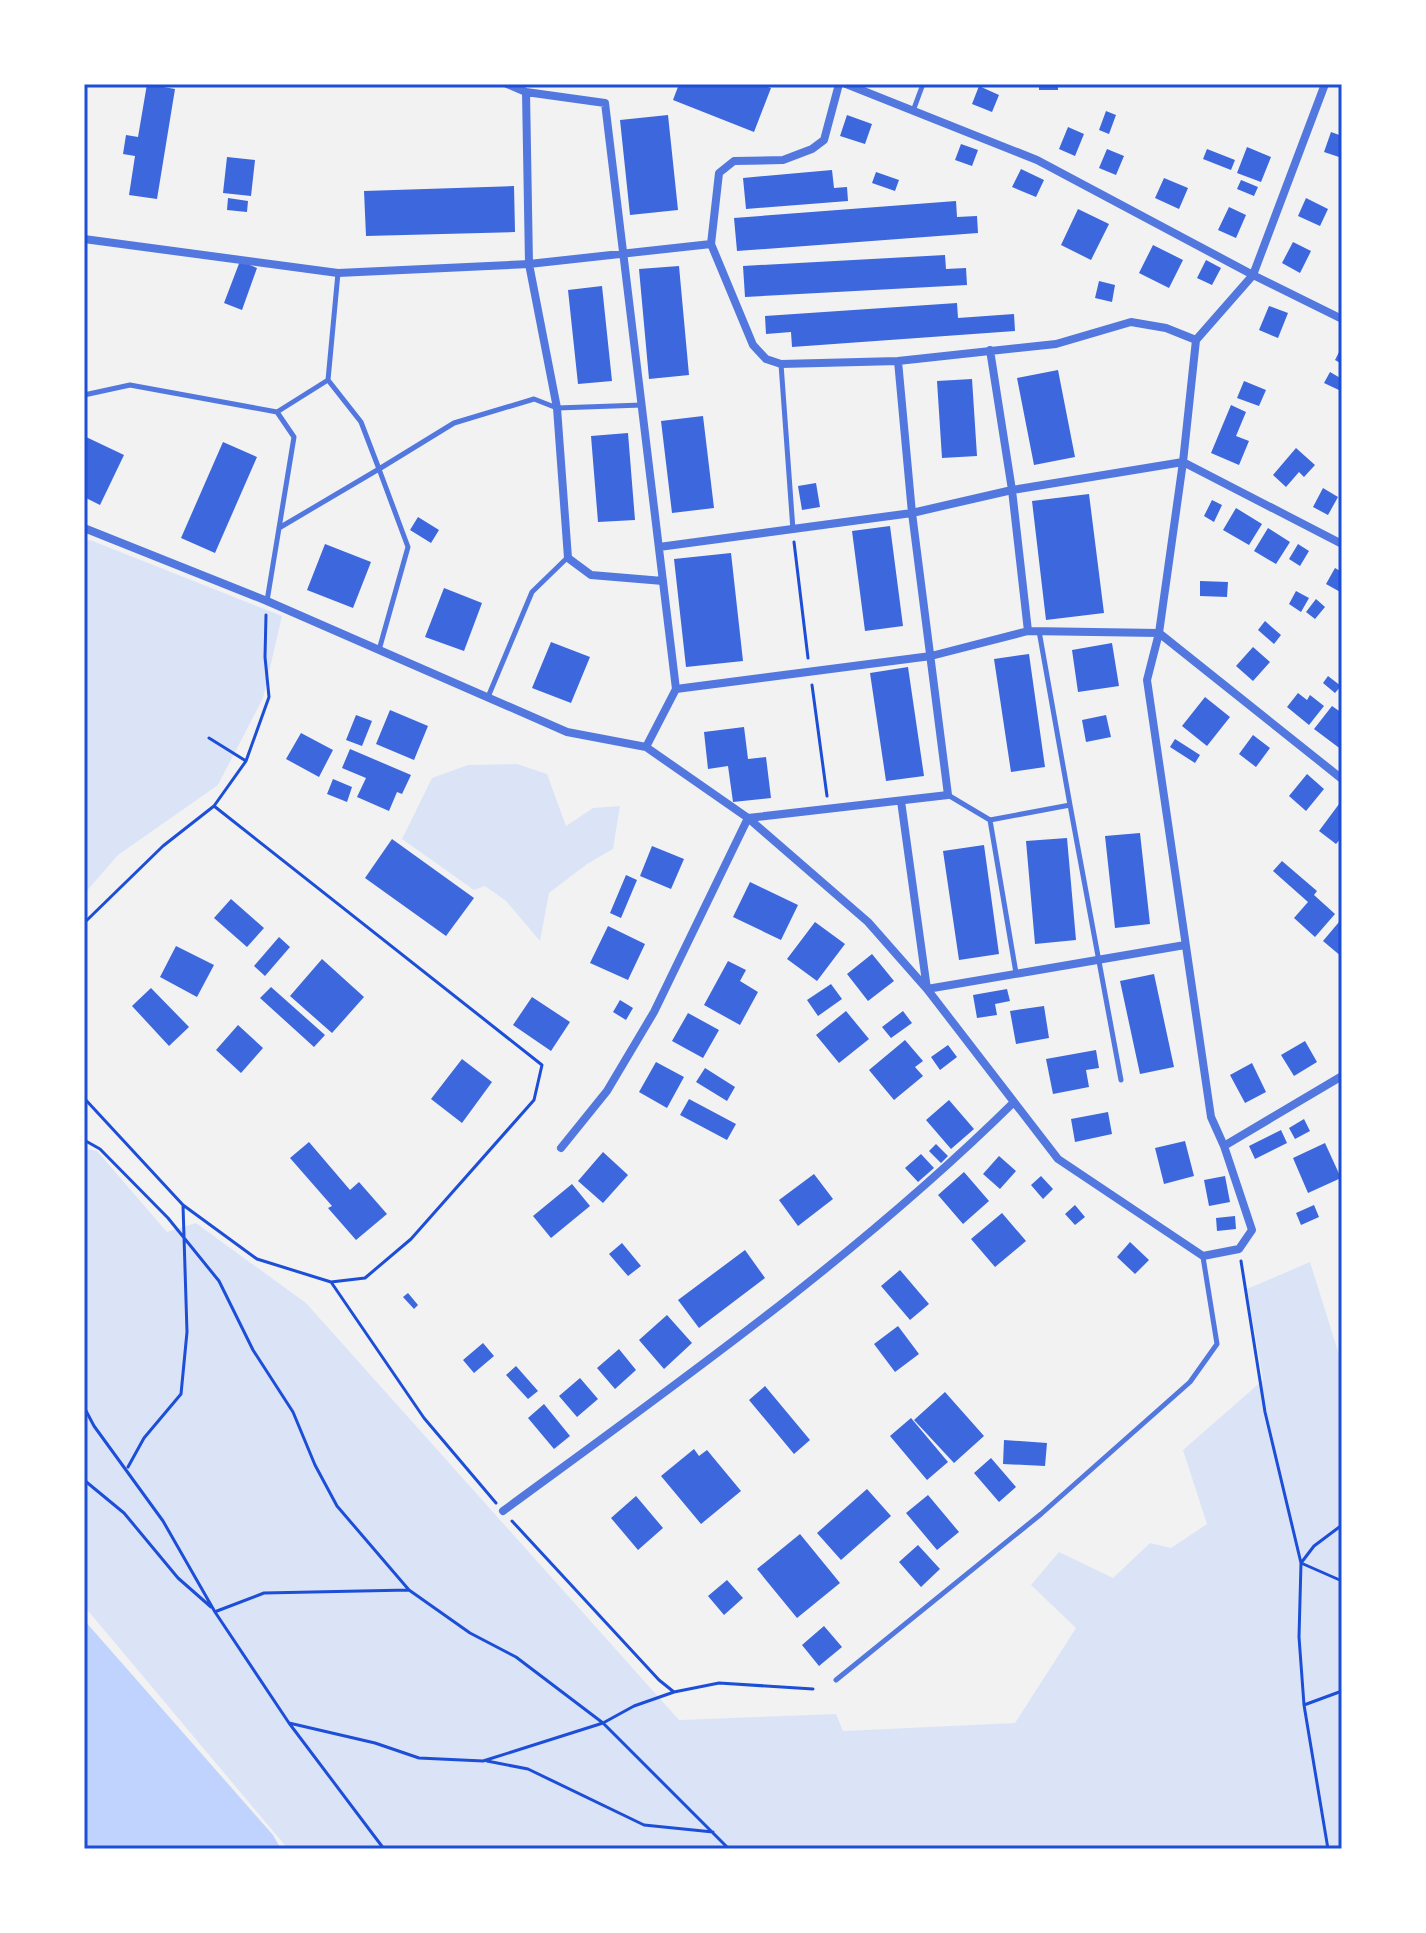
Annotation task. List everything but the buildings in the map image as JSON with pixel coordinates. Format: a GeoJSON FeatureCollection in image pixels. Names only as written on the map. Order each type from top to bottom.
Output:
{"type":"FeatureCollection","features":[{"type":"Feature","properties":{"kind":"street"},"geometry":{"type":"LineString","coordinates":[[507,84],[605,103],[676,689],[646,747]]}},
{"type":"Feature","properties":{"kind":"street"},"geometry":{"type":"LineString","coordinates":[[839,84],[824,140],[812,149],[783,160],[734,161],[719,173],[711,244],[753,345],[766,359],[781,364],[898,361],[1056,344],[1131,322],[1166,328],[1196,340]]}},
{"type":"Feature","properties":{"kind":"street"},"geometry":{"type":"LineString","coordinates":[[846,84],[1037,160],[1342,319]]}},
{"type":"Feature","properties":{"kind":"street"},"geometry":{"type":"LineString","coordinates":[[84,528],[267,601],[567,732],[646,747],[748,818],[868,922],[927,989],[1058,1159],[1203,1256],[1239,1249],[1252,1230],[1211,1117],[1147,680],[1159,633],[1196,340],[1253,275],[1325,84]]}},
{"type":"Feature","properties":{"kind":"street"},"geometry":{"type":"LineString","coordinates":[[527,88],[529,264],[557,408],[568,558],[591,575],[663,581]]}},
{"type":"Feature","properties":{"kind":"street"},"geometry":{"type":"LineString","coordinates":[[84,239],[338,273],[529,264],[711,244]]}},
{"type":"Feature","properties":{"kind":"street"},"geometry":{"type":"LineString","coordinates":[[990,350],[1012,490],[1028,631]]}},
{"type":"Feature","properties":{"kind":"street"},"geometry":{"type":"LineString","coordinates":[[748,818],[948,795],[912,513],[898,361]]}},
{"type":"Feature","properties":{"kind":"street"},"geometry":{"type":"LineString","coordinates":[[659,547],[912,513],[1012,490],[1183,462],[1342,544]]}},
{"type":"Feature","properties":{"kind":"street"},"geometry":{"type":"LineString","coordinates":[[676,689],[931,656],[1028,631],[1159,633],[1342,779]]}},
{"type":"Feature","properties":{"kind":"street"},"geometry":{"type":"LineString","coordinates":[[901,801],[927,989]]}},
{"type":"Feature","properties":{"kind":"street"},"geometry":{"type":"LineString","coordinates":[[561,1148],[607,1091],[654,1012],[748,818]]}},
{"type":"Feature","properties":{"kind":"street"},"geometry":{"type":"LineString","coordinates":[[927,989],[1185,945]]}},
{"type":"Feature","properties":{"kind":"street"},"geometry":{"type":"LineString","coordinates":[[1224,1146],[1342,1076]]}},
{"type":"Feature","properties":{"kind":"street"},"geometry":{"type":"LineString","coordinates":[[503,1511],[703,1364],[899,1210],[1014,1102]]}},
{"type":"Feature","properties":{"kind":"lane"},"geometry":{"type":"LineString","coordinates":[[913,111],[923,84]]}},
{"type":"Feature","properties":{"kind":"lane"},"geometry":{"type":"LineString","coordinates":[[338,273],[328,380],[361,422],[408,547],[379,650]]}},
{"type":"Feature","properties":{"kind":"lane"},"geometry":{"type":"LineString","coordinates":[[781,364],[793,530]]}},
{"type":"Feature","properties":{"kind":"lane"},"geometry":{"type":"LineString","coordinates":[[84,395],[130,385],[277,412],[328,380]]}},
{"type":"Feature","properties":{"kind":"lane"},"geometry":{"type":"LineString","coordinates":[[279,528],[454,423],[534,399],[557,408],[643,405]]}},
{"type":"Feature","properties":{"kind":"lane"},"geometry":{"type":"LineString","coordinates":[[267,601],[294,437],[277,412]]}},
{"type":"Feature","properties":{"kind":"lane"},"geometry":{"type":"LineString","coordinates":[[488,697],[532,592],[568,558]]}},
{"type":"Feature","properties":{"kind":"lane"},"geometry":{"type":"LineString","coordinates":[[1039,631],[1121,1080]]}},
{"type":"Feature","properties":{"kind":"lane"},"geometry":{"type":"LineString","coordinates":[[948,795],[990,820],[1070,805]]}},
{"type":"Feature","properties":{"kind":"lane"},"geometry":{"type":"LineString","coordinates":[[990,820],[1016,974]]}},
{"type":"Feature","properties":{"kind":"lane"},"geometry":{"type":"LineString","coordinates":[[836,1680],[1041,1514],[1190,1382],[1217,1344],[1203,1256]]}},
{"type":"Feature","properties":{"kind":"path"},"geometry":{"type":"LineString","coordinates":[[84,923],[163,846],[214,806],[246,761],[269,697],[265,657],[267,601]]}},
{"type":"Feature","properties":{"kind":"path"},"geometry":{"type":"LineString","coordinates":[[209,738],[246,761]]}},
{"type":"Feature","properties":{"kind":"path"},"geometry":{"type":"LineString","coordinates":[[84,1098],[183,1205],[257,1259],[331,1282],[365,1278],[411,1239],[534,1100],[542,1065],[214,806]]}},
{"type":"Feature","properties":{"kind":"path"},"geometry":{"type":"LineString","coordinates":[[84,1140],[100,1149],[184,1238],[219,1281],[253,1350],[293,1412],[315,1465],[337,1506],[409,1590],[470,1633],[516,1657],[603,1723],[729,1849]]}},
{"type":"Feature","properties":{"kind":"path"},"geometry":{"type":"LineString","coordinates":[[127,1469],[144,1438],[181,1394],[187,1332],[183,1205]]}},
{"type":"Feature","properties":{"kind":"path"},"geometry":{"type":"LineString","coordinates":[[1239,1249],[1265,1412],[1301,1563],[1299,1637],[1304,1705],[1328,1849]]}},
{"type":"Feature","properties":{"kind":"path"},"geometry":{"type":"LineString","coordinates":[[331,1282],[424,1418],[542,1556],[659,1680],[674,1692]]}},
{"type":"Feature","properties":{"kind":"path"},"geometry":{"type":"LineString","coordinates":[[84,1407],[94,1426],[163,1521],[215,1612],[289,1723],[384,1849]]}},
{"type":"Feature","properties":{"kind":"path"},"geometry":{"type":"LineString","coordinates":[[84,1480],[124,1513],[178,1578],[215,1612]]}},
{"type":"Feature","properties":{"kind":"path"},"geometry":{"type":"LineString","coordinates":[[1301,1563],[1314,1546],[1342,1525]]}},
{"type":"Feature","properties":{"kind":"path"},"geometry":{"type":"LineString","coordinates":[[1301,1563],[1342,1581]]}},
{"type":"Feature","properties":{"kind":"path"},"geometry":{"type":"LineString","coordinates":[[215,1612],[264,1593],[409,1590]]}},
{"type":"Feature","properties":{"kind":"path"},"geometry":{"type":"LineString","coordinates":[[483,1761],[603,1723],[634,1706],[674,1692],[719,1683],[813,1689]]}},
{"type":"Feature","properties":{"kind":"path"},"geometry":{"type":"LineString","coordinates":[[1304,1705],[1342,1691]]}},
{"type":"Feature","properties":{"kind":"path"},"geometry":{"type":"LineString","coordinates":[[289,1723],[375,1743],[419,1758],[483,1761],[528,1769],[644,1825],[713,1832]]}},
{"type":"Feature","properties":{"kind":"shaded area"},"geometry":{"type":"Polygon","coordinates":[[[90,540],[282,616],[263,698],[218,785],[118,855],[84,894],[84,541],[90,540]]]}},
{"type":"Feature","properties":{"kind":"shaded area"},"geometry":{"type":"Polygon","coordinates":[[[517,764],[547,774],[566,826],[593,808],[620,806],[613,849],[549,893],[540,941],[506,901],[485,886],[474,890],[402,839],[432,778],[468,765],[517,764]]]}},
{"type":"Feature","properties":{"kind":"shaded area"},"geometry":{"type":"Polygon","coordinates":[[[84,1148],[97,1151],[167,1232],[196,1223],[306,1303],[679,1720],[836,1714],[843,1731],[1015,1723],[1076,1628],[1031,1585],[1059,1552],[1113,1578],[1150,1543],[1171,1548],[1207,1524],[1183,1450],[1263,1380],[1247,1289],[1310,1262],[1342,1364],[1342,1849],[288,1849],[84,1606],[84,1148]]]}},
{"type":"Feature","properties":{"kind":"water"},"geometry":{"type":"Polygon","coordinates":[[[84,1620],[273,1835],[281,1849],[84,1849],[84,1620]]]}}]}
